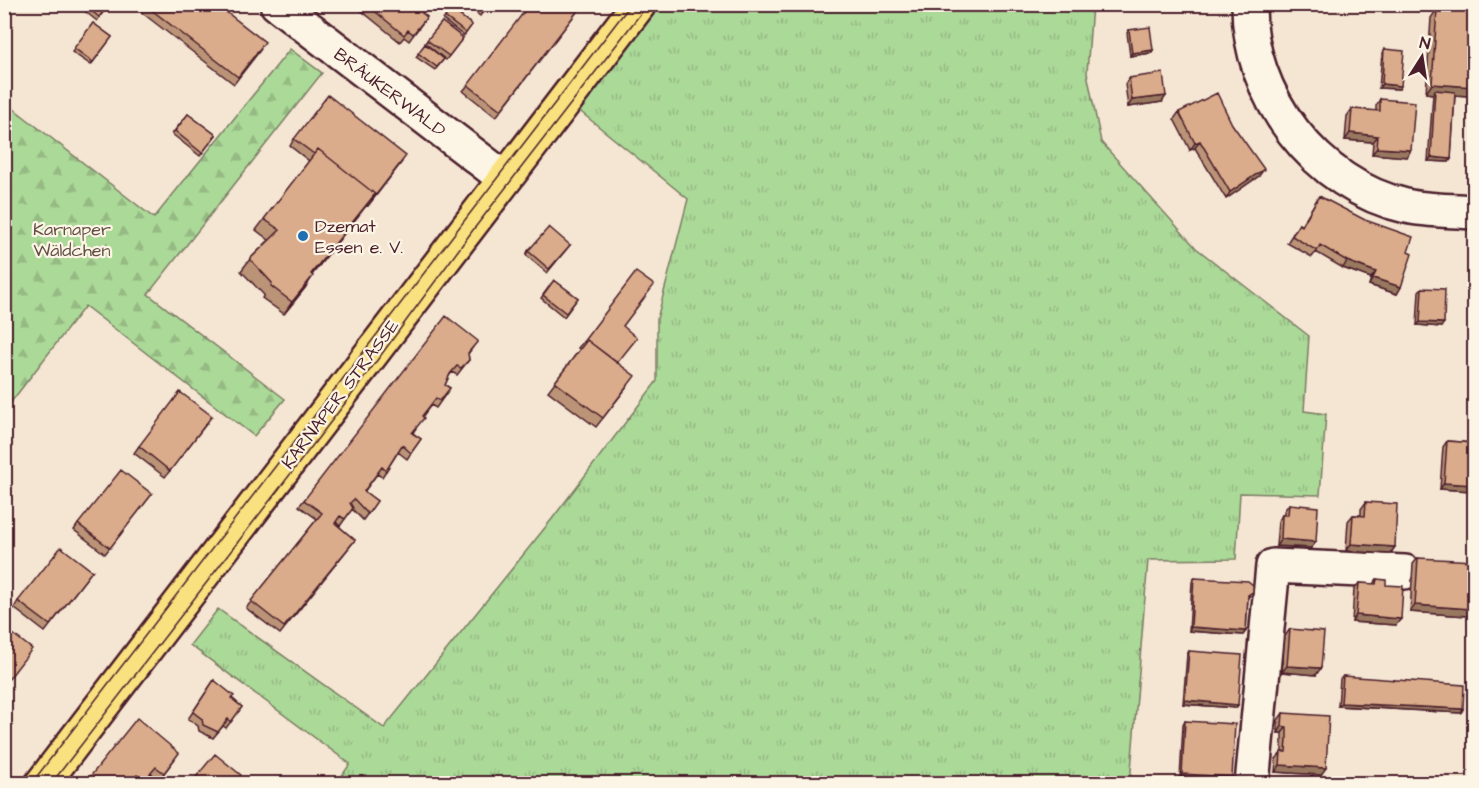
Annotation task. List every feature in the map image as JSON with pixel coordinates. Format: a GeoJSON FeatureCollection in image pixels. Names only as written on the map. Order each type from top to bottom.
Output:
{"type":"FeatureCollection","features":[{"type":"Feature","properties":{"kind":"main road","name":"KARNAPER STRASSE"},"geometry":{"type":"LineString","coordinates":[[42,783],[639,4]]}},
{"type":"Feature","properties":{"kind":"street","name":"BRÄUKERWALD"},"geometry":{"type":"LineString","coordinates":[[277,4],[504,178]]}},
{"type":"Feature","properties":{"kind":"street"},"geometry":{"type":"LineString","coordinates":[[1249,4],[1253,53],[1265,86],[1279,112],[1315,156],[1344,179],[1376,197],[1406,206],[1474,212]]}},
{"type":"Feature","properties":{"kind":"street"},"geometry":{"type":"LineString","coordinates":[[1252,783],[1273,566],[1405,572]]}},
{"type":"Feature","properties":{"kind":"green space"},"geometry":{"type":"Polygon","coordinates":[[[639,5],[1092,5],[1087,73],[1101,142],[1196,248],[1309,336],[1304,411],[1326,414],[1320,495],[1240,493],[1236,559],[1148,560],[1130,783],[337,783],[350,764],[190,645],[218,609],[384,728],[552,519],[657,381],[657,319],[688,199],[566,100],[639,5]]]}},
{"type":"Feature","properties":{"kind":"green space","name":"Karnaper Wäldchen"},"geometry":{"type":"Polygon","coordinates":[[[290,49],[322,73],[148,294],[285,399],[254,436],[85,306],[5,410],[5,102],[154,218],[290,49]]]}},
{"type":"Feature","properties":{"kind":"building"},"geometry":{"type":"Polygon","coordinates":[[[83,4],[109,4],[99,17],[83,4]]]}},
{"type":"Feature","properties":{"kind":"building"},"geometry":{"type":"Polygon","coordinates":[[[144,4],[216,4],[265,42],[238,77],[144,4]]]}},
{"type":"Feature","properties":{"kind":"building"},"geometry":{"type":"Polygon","coordinates":[[[366,4],[421,4],[425,8],[422,13],[427,17],[413,34],[408,30],[404,35],[366,4]]]}},
{"type":"Feature","properties":{"kind":"building"},"geometry":{"type":"Polygon","coordinates":[[[455,4],[463,4],[458,14],[472,25],[466,33],[445,17],[455,4]]]}},
{"type":"Feature","properties":{"kind":"building"},"geometry":{"type":"Polygon","coordinates":[[[472,4],[489,4],[482,13],[472,4]]]}},
{"type":"Feature","properties":{"kind":"building"},"geometry":{"type":"Polygon","coordinates":[[[530,4],[583,4],[501,110],[468,85],[530,4]]]}},
{"type":"Feature","properties":{"kind":"building"},"geometry":{"type":"Polygon","coordinates":[[[1437,9],[1474,11],[1474,87],[1432,84],[1437,9]]]}},
{"type":"Feature","properties":{"kind":"building"},"geometry":{"type":"Polygon","coordinates":[[[442,22],[463,38],[449,56],[427,40],[442,22]]]}},
{"type":"Feature","properties":{"kind":"building"},"geometry":{"type":"Polygon","coordinates":[[[93,23],[112,37],[93,62],[74,48],[93,23]]]}},
{"type":"Feature","properties":{"kind":"building"},"geometry":{"type":"Polygon","coordinates":[[[1150,27],[1153,50],[1132,53],[1129,30],[1150,27]]]}},
{"type":"Feature","properties":{"kind":"building"},"geometry":{"type":"Polygon","coordinates":[[[425,44],[444,59],[437,67],[418,53],[425,44]]]}},
{"type":"Feature","properties":{"kind":"building"},"geometry":{"type":"Polygon","coordinates":[[[1384,49],[1404,51],[1401,86],[1382,84],[1384,49]]]}},
{"type":"Feature","properties":{"kind":"building"},"geometry":{"type":"Polygon","coordinates":[[[1163,73],[1166,96],[1132,100],[1129,78],[1163,73]]]}},
{"type":"Feature","properties":{"kind":"building"},"geometry":{"type":"Polygon","coordinates":[[[1435,90],[1455,92],[1451,159],[1431,157],[1435,90]]]}},
{"type":"Feature","properties":{"kind":"building"},"geometry":{"type":"Polygon","coordinates":[[[1217,93],[1232,124],[1264,169],[1230,192],[1200,141],[1195,143],[1179,112],[1217,93]]]}},
{"type":"Feature","properties":{"kind":"building"},"geometry":{"type":"Polygon","coordinates":[[[328,95],[406,156],[372,200],[375,194],[318,149],[314,154],[294,139],[328,95]]]}},
{"type":"Feature","properties":{"kind":"building"},"geometry":{"type":"Polygon","coordinates":[[[1380,99],[1415,102],[1411,150],[1377,148],[1378,136],[1350,133],[1352,109],[1380,111],[1380,99]]]}},
{"type":"Feature","properties":{"kind":"building"},"geometry":{"type":"Polygon","coordinates":[[[188,114],[216,135],[202,153],[175,131],[188,114]]]}},
{"type":"Feature","properties":{"kind":"building","name":"Dzemat Essen e. V."},"geometry":{"type":"Polygon","coordinates":[[[318,149],[375,194],[311,274],[313,276],[292,302],[271,286],[272,283],[250,259],[280,230],[264,219],[318,149]]]}},
{"type":"Feature","properties":{"kind":"building"},"geometry":{"type":"Polygon","coordinates":[[[1319,196],[1365,220],[1413,237],[1408,252],[1412,254],[1401,287],[1373,278],[1376,272],[1347,261],[1320,245],[1317,251],[1292,236],[1299,224],[1302,226],[1319,196]]]}},
{"type":"Feature","properties":{"kind":"building"},"geometry":{"type":"Polygon","coordinates":[[[549,227],[570,245],[549,269],[528,251],[549,227]]]}},
{"type":"Feature","properties":{"kind":"building"},"geometry":{"type":"Polygon","coordinates":[[[636,272],[654,285],[623,326],[637,338],[617,363],[587,340],[583,342],[636,272]]]}},
{"type":"Feature","properties":{"kind":"building"},"geometry":{"type":"Polygon","coordinates":[[[1474,273],[1474,324],[1471,324],[1474,273]]]}},
{"type":"Feature","properties":{"kind":"building"},"geometry":{"type":"Polygon","coordinates":[[[554,280],[578,298],[566,313],[543,295],[554,280]]]}},
{"type":"Feature","properties":{"kind":"building"},"geometry":{"type":"Polygon","coordinates":[[[1422,288],[1445,289],[1444,323],[1420,322],[1422,288]]]}},
{"type":"Feature","properties":{"kind":"building"},"geometry":{"type":"Polygon","coordinates":[[[446,316],[478,341],[468,353],[469,360],[461,368],[457,366],[450,374],[445,385],[450,388],[440,401],[436,398],[422,416],[424,418],[412,433],[421,439],[411,453],[402,445],[386,471],[382,467],[364,491],[377,501],[368,514],[354,499],[350,503],[353,508],[345,519],[340,516],[335,523],[355,540],[284,627],[251,601],[322,513],[304,500],[446,316]]]}},
{"type":"Feature","properties":{"kind":"building"},"geometry":{"type":"Polygon","coordinates":[[[587,340],[635,376],[603,418],[555,382],[587,340]]]}},
{"type":"Feature","properties":{"kind":"building"},"geometry":{"type":"Polygon","coordinates":[[[180,392],[212,416],[170,471],[139,446],[180,392]]]}},
{"type":"Feature","properties":{"kind":"building"},"geometry":{"type":"Polygon","coordinates":[[[1447,441],[1474,443],[1474,485],[1444,483],[1447,441]]]}},
{"type":"Feature","properties":{"kind":"building"},"geometry":{"type":"Polygon","coordinates":[[[121,470],[152,494],[110,548],[78,524],[121,470]]]}},
{"type":"Feature","properties":{"kind":"building"},"geometry":{"type":"Polygon","coordinates":[[[1366,502],[1397,504],[1395,547],[1351,544],[1353,515],[1365,516],[1366,502]]]}},
{"type":"Feature","properties":{"kind":"building"},"geometry":{"type":"Polygon","coordinates":[[[1289,504],[1318,507],[1316,542],[1281,539],[1282,515],[1288,515],[1289,504]]]}},
{"type":"Feature","properties":{"kind":"building"},"geometry":{"type":"Polygon","coordinates":[[[61,547],[92,571],[50,625],[18,601],[61,547]]]}},
{"type":"Feature","properties":{"kind":"building"},"geometry":{"type":"Polygon","coordinates":[[[1418,558],[1474,561],[1472,609],[1415,605],[1418,558]]]}},
{"type":"Feature","properties":{"kind":"building"},"geometry":{"type":"Polygon","coordinates":[[[1194,578],[1248,581],[1253,585],[1253,592],[1248,595],[1246,631],[1191,627],[1194,578]]]}},
{"type":"Feature","properties":{"kind":"building"},"geometry":{"type":"Polygon","coordinates":[[[1377,579],[1386,580],[1386,585],[1403,586],[1401,619],[1356,615],[1359,583],[1376,584],[1377,579]]]}},
{"type":"Feature","properties":{"kind":"building"},"geometry":{"type":"Polygon","coordinates":[[[4,627],[32,649],[4,685],[4,627]]]}},
{"type":"Feature","properties":{"kind":"building"},"geometry":{"type":"Polygon","coordinates":[[[1290,629],[1324,632],[1321,668],[1287,666],[1290,629]]]}},
{"type":"Feature","properties":{"kind":"building"},"geometry":{"type":"Polygon","coordinates":[[[1189,651],[1242,655],[1238,705],[1185,700],[1189,651]]]}},
{"type":"Feature","properties":{"kind":"building"},"geometry":{"type":"Polygon","coordinates":[[[1343,676],[1464,685],[1463,709],[1341,703],[1343,676]]]}},
{"type":"Feature","properties":{"kind":"building"},"geometry":{"type":"Polygon","coordinates":[[[214,680],[234,696],[231,698],[242,707],[231,722],[228,719],[218,732],[203,725],[202,719],[193,712],[214,680]]]}},
{"type":"Feature","properties":{"kind":"building"},"geometry":{"type":"Polygon","coordinates":[[[1283,713],[1329,716],[1326,768],[1280,765],[1281,752],[1286,752],[1287,739],[1287,727],[1282,726],[1283,713]]]}},
{"type":"Feature","properties":{"kind":"building"},"geometry":{"type":"Polygon","coordinates":[[[137,718],[179,753],[164,773],[156,767],[144,781],[137,775],[130,783],[85,783],[137,718]]]}},
{"type":"Feature","properties":{"kind":"building"},"geometry":{"type":"Polygon","coordinates":[[[1185,721],[1235,724],[1232,777],[1182,774],[1185,721]]]}},
{"type":"Feature","properties":{"kind":"building"},"geometry":{"type":"Polygon","coordinates":[[[215,754],[241,775],[234,783],[191,783],[215,754]]]}},
{"type":"Feature","properties":{"kind":"tram line"},"geometry":{"type":"LineString","coordinates":[[31,784],[631,4]]}},
{"type":"Feature","properties":{"kind":"tram line"},"geometry":{"type":"LineString","coordinates":[[51,784],[353,393],[473,230],[648,4]]}},
{"type":"Feature","properties":{"kind":"place","name":"Dzemat Essen e. V."},"geometry":{"type":"Point","coordinates":[303,236]}}]}
